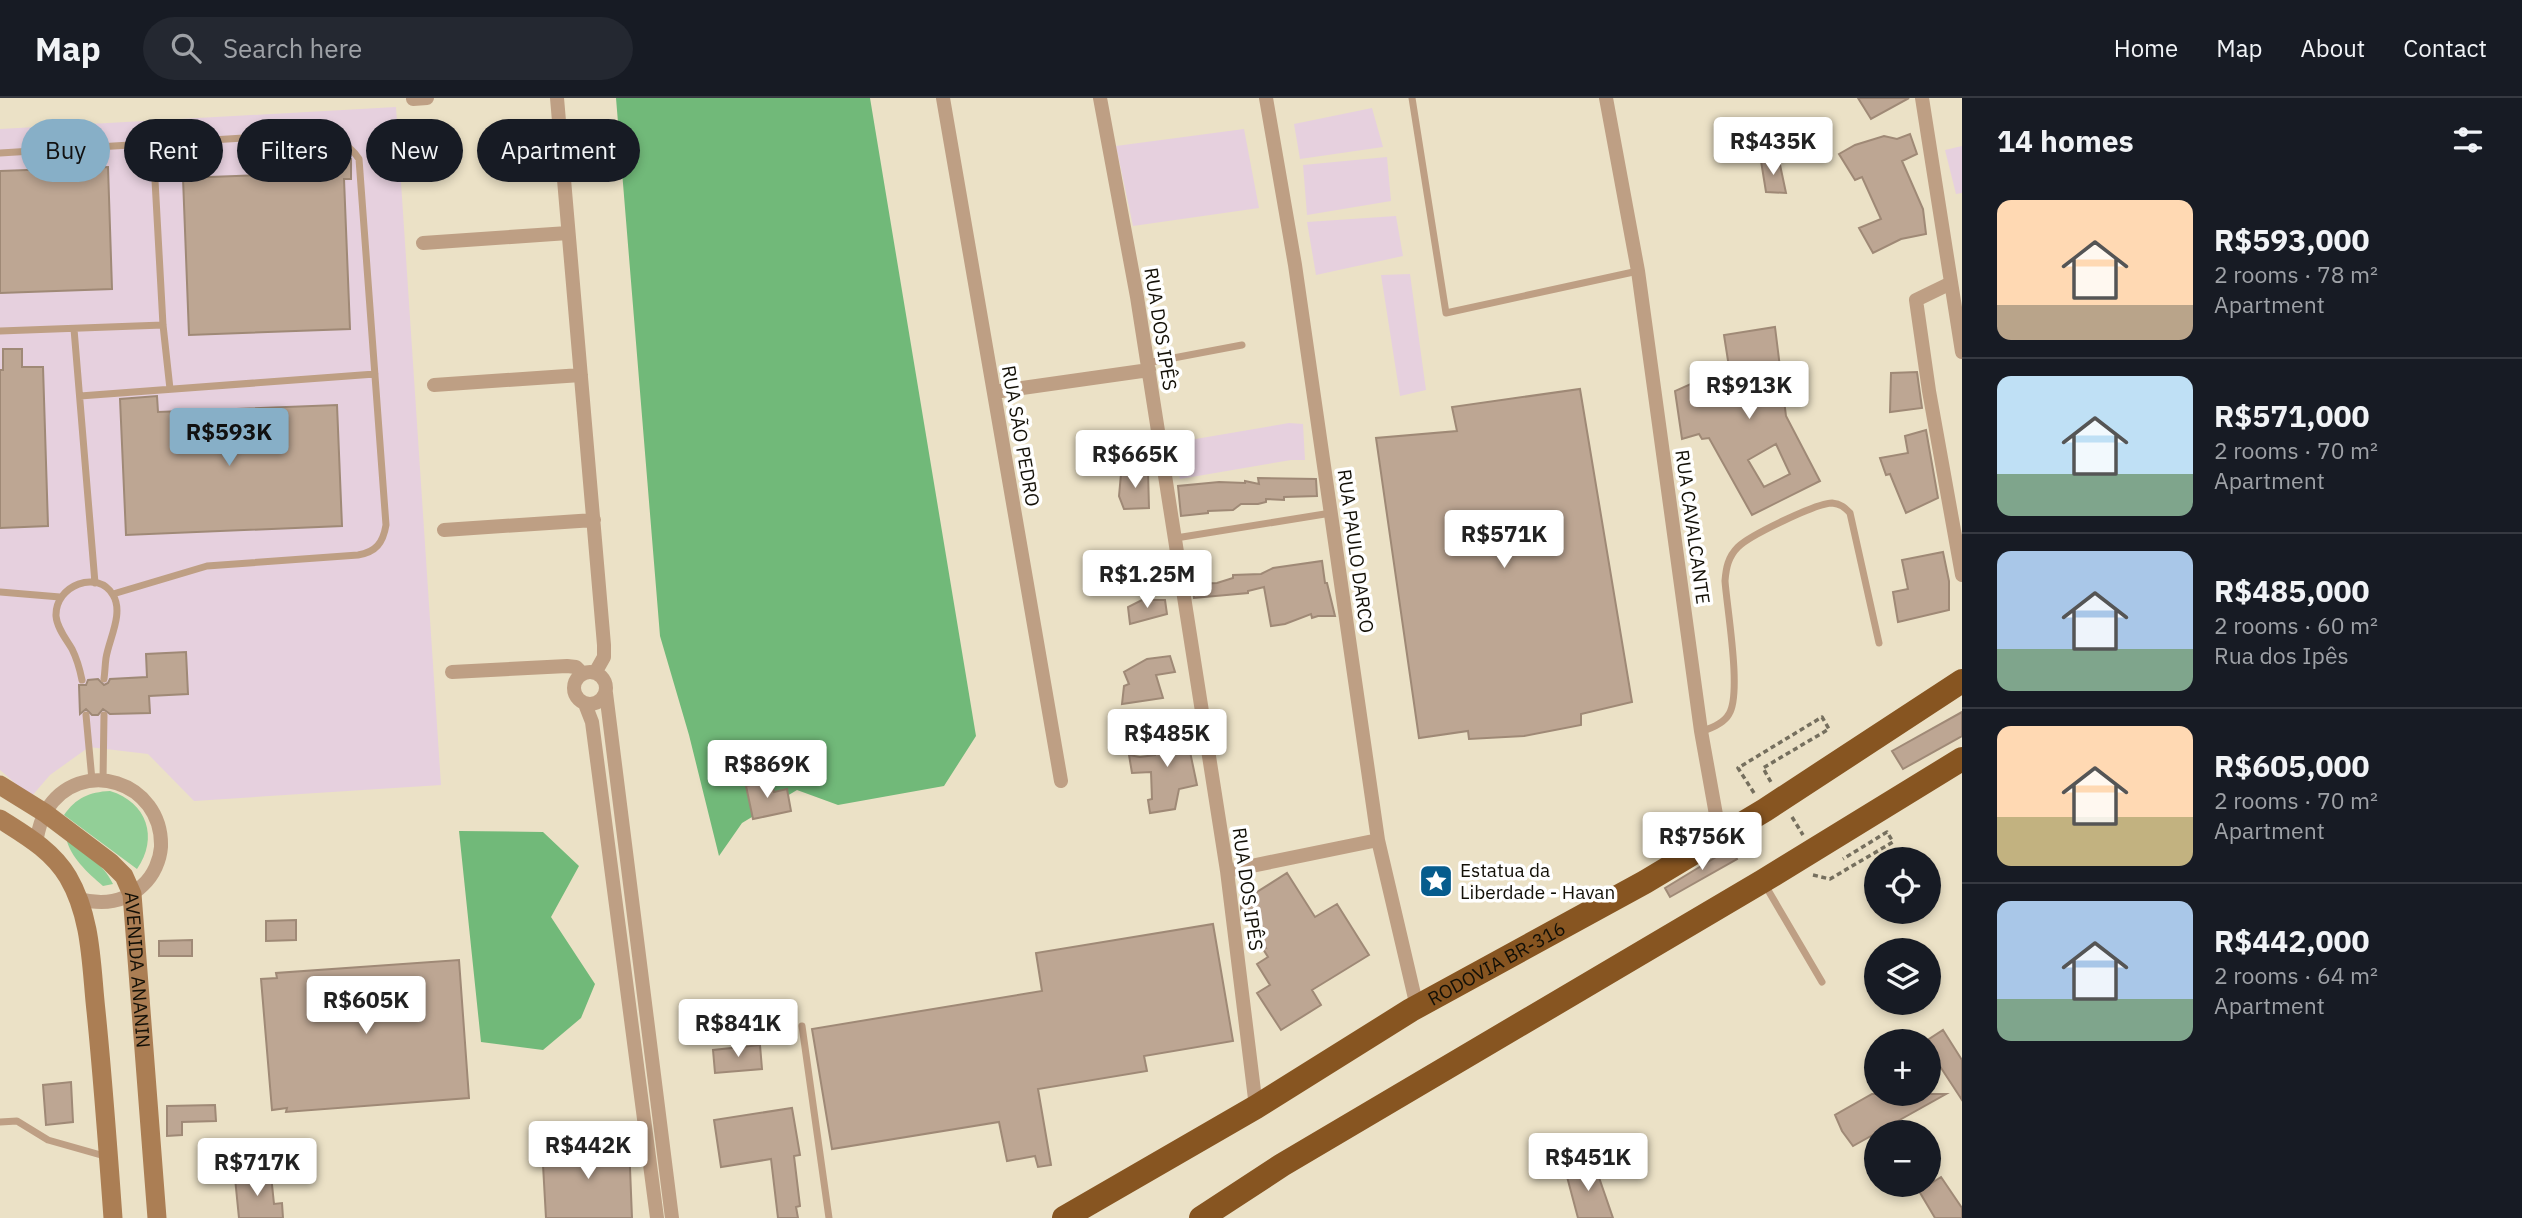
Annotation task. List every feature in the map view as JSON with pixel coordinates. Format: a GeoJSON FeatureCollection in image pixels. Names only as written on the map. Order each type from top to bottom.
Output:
{"type":"FeatureCollection","features":[{"type":"Feature","properties":{"kind":"highway","name":"RODOVIA BR-316"},"geometry":{"type":"LineString","coordinates":[[1064,1218],[1256,1107],[1417,1007],[1645,882],[1765,810],[1962,681]]}},
{"type":"Feature","properties":{"kind":"highway"},"geometry":{"type":"LineString","coordinates":[[1201,1218],[1282,1165],[1763,881],[1962,760]]}},
{"type":"Feature","properties":{"kind":"main road","name":"AVENIDA ANANIN"},"geometry":{"type":"LineString","coordinates":[[0,785],[45,813],[110,862],[124,876],[132,894],[158,1218]]}},
{"type":"Feature","properties":{"kind":"main road"},"geometry":{"type":"LineString","coordinates":[[0,819],[36,842],[57,862],[79,899],[87,931],[113,1218]]}},
{"type":"Feature","properties":{"kind":"street"},"geometry":{"type":"LineString","coordinates":[[414,99],[427,98]]}},
{"type":"Feature","properties":{"kind":"street"},"geometry":{"type":"LineString","coordinates":[[556,98],[604,645],[604,657],[589,673],[578,678],[574,690],[585,704],[598,703],[606,693]]}},
{"type":"Feature","properties":{"kind":"street","name":"RUA SÃO PEDRO"},"geometry":{"type":"LineString","coordinates":[[943,98],[1061,781]]}},
{"type":"Feature","properties":{"kind":"street","name":"RUA DOS IPÊS"},"geometry":{"type":"LineString","coordinates":[[1100,98],[1148,367],[1227,871],[1256,1107]]}},
{"type":"Feature","properties":{"kind":"street","name":"RUA PAULO DARCO"},"geometry":{"type":"LineString","coordinates":[[1266,98],[1295,265],[1378,840],[1417,1007]]}},
{"type":"Feature","properties":{"kind":"street","name":"RUA CAVALCANTE"},"geometry":{"type":"LineString","coordinates":[[1606,98],[1638,271],[1701,731],[1720,837]]}},
{"type":"Feature","properties":{"kind":"street"},"geometry":{"type":"LineString","coordinates":[[1922,98],[1962,352]]}},
{"type":"Feature","properties":{"kind":"street"},"geometry":{"type":"LineString","coordinates":[[424,243],[568,233]]}},
{"type":"Feature","properties":{"kind":"street"},"geometry":{"type":"LineString","coordinates":[[1951,283],[1916,300],[1929,391],[1962,575]]}},
{"type":"Feature","properties":{"kind":"street"},"geometry":{"type":"LineString","coordinates":[[994,392],[1148,367]]}},
{"type":"Feature","properties":{"kind":"street"},"geometry":{"type":"LineString","coordinates":[[433,385],[581,375]]}},
{"type":"Feature","properties":{"kind":"street"},"geometry":{"type":"LineString","coordinates":[[444,530],[593,520]]}},
{"type":"Feature","properties":{"kind":"street"},"geometry":{"type":"LineString","coordinates":[[452,673],[567,666],[576,667],[605,681],[672,1218]]}},
{"type":"Feature","properties":{"kind":"street"},"geometry":{"type":"LineString","coordinates":[[585,704],[592,722],[657,1218]]}},
{"type":"Feature","properties":{"kind":"street"},"geometry":{"type":"LineString","coordinates":[[36,842],[45,813],[56,797],[73,786],[97,780],[120,783],[142,797],[157,818],[161,835],[161,852],[155,869],[145,883],[132,894],[115,901],[96,903],[79,899]]}},
{"type":"Feature","properties":{"kind":"street"},"geometry":{"type":"LineString","coordinates":[[1227,871],[1378,840]]}},
{"type":"Feature","properties":{"kind":"lane"},"geometry":{"type":"LineString","coordinates":[[1412,98],[1446,313],[1638,271]]}},
{"type":"Feature","properties":{"kind":"lane"},"geometry":{"type":"LineString","coordinates":[[113,594],[207,566],[368,553],[381,543],[386,525],[359,159],[347,145],[325,136],[311,134],[223,140]]}},
{"type":"Feature","properties":{"kind":"lane"},"geometry":{"type":"LineString","coordinates":[[0,153],[124,146]]}},
{"type":"Feature","properties":{"kind":"lane"},"geometry":{"type":"LineString","coordinates":[[155,182],[163,325],[170,389]]}},
{"type":"Feature","properties":{"kind":"lane"},"geometry":{"type":"LineString","coordinates":[[0,331],[163,325]]}},
{"type":"Feature","properties":{"kind":"lane"},"geometry":{"type":"LineString","coordinates":[[74,329],[95,583]]}},
{"type":"Feature","properties":{"kind":"lane"},"geometry":{"type":"LineString","coordinates":[[1148,367],[1242,345]]}},
{"type":"Feature","properties":{"kind":"lane"},"geometry":{"type":"LineString","coordinates":[[80,396],[376,374]]}},
{"type":"Feature","properties":{"kind":"lane"},"geometry":{"type":"LineString","coordinates":[[1701,731],[1715,727],[1730,713],[1735,691],[1725,581],[1726,563],[1738,546],[1764,531],[1811,509],[1830,503],[1843,505],[1850,513],[1879,643]]}},
{"type":"Feature","properties":{"kind":"lane"},"geometry":{"type":"LineString","coordinates":[[1175,538],[1331,513]]}},
{"type":"Feature","properties":{"kind":"lane"},"geometry":{"type":"LineString","coordinates":[[82,680],[74,651],[56,618],[60,597],[78,583],[95,583],[113,594],[117,615],[106,658],[104,679]]}},
{"type":"Feature","properties":{"kind":"lane"},"geometry":{"type":"LineString","coordinates":[[0,592],[60,597]]}},
{"type":"Feature","properties":{"kind":"lane"},"geometry":{"type":"LineString","coordinates":[[97,780],[104,715]]}},
{"type":"Feature","properties":{"kind":"lane"},"geometry":{"type":"LineString","coordinates":[[86,716],[97,780]]}},
{"type":"Feature","properties":{"kind":"lane"},"geometry":{"type":"LineString","coordinates":[[1763,881],[1822,982]]}},
{"type":"Feature","properties":{"kind":"lane"},"geometry":{"type":"LineString","coordinates":[[802,1026],[829,1218]]}},
{"type":"Feature","properties":{"kind":"lane"},"geometry":{"type":"LineString","coordinates":[[0,1122],[17,1121],[48,1140],[108,1158]]}},
{"type":"Feature","properties":{"kind":"path"},"geometry":{"type":"LineString","coordinates":[[1756,757],[1738,768],[1765,810]]}},
{"type":"Feature","properties":{"kind":"shaded area"},"geometry":{"type":"Polygon","coordinates":[[[396,107],[397,119],[366,119],[366,182],[401,182],[441,785],[194,801],[148,754],[89,747],[50,775],[31,797],[0,770],[0,129],[21,128],[21,182],[110,182],[110,123],[124,122],[124,182],[223,182],[223,119],[180,119],[396,107]]]}},
{"type":"Feature","properties":{"kind":"shaded area"},"geometry":{"type":"Polygon","coordinates":[[[1372,108],[1383,147],[1300,159],[1294,124],[1372,108]]]}},
{"type":"Feature","properties":{"kind":"shaded area"},"geometry":{"type":"Polygon","coordinates":[[[1244,129],[1259,208],[1133,226],[1116,146],[1244,129]]]}},
{"type":"Feature","properties":{"kind":"shaded area"},"geometry":{"type":"Polygon","coordinates":[[[1962,146],[1962,193],[1956,194],[1945,150],[1962,146]]]}},
{"type":"Feature","properties":{"kind":"shaded area"},"geometry":{"type":"Polygon","coordinates":[[[1387,157],[1391,201],[1307,215],[1303,165],[1387,157]]]}},
{"type":"Feature","properties":{"kind":"shaded area"},"geometry":{"type":"Polygon","coordinates":[[[1396,216],[1403,256],[1316,275],[1307,222],[1396,216]]]}},
{"type":"Feature","properties":{"kind":"shaded area"},"geometry":{"type":"Polygon","coordinates":[[[1410,274],[1426,390],[1400,396],[1381,275],[1410,274]]]}},
{"type":"Feature","properties":{"kind":"shaded area"},"geometry":{"type":"Polygon","coordinates":[[[1289,423],[1303,424],[1305,460],[1291,460],[1180,479],[1172,443],[1289,423]]]}},
{"type":"Feature","properties":{"kind":"green space"},"geometry":{"type":"Polygon","coordinates":[[[616,98],[870,98],[976,736],[944,786],[838,805],[797,790],[742,823],[719,856],[689,735],[660,636],[623,182],[640,182],[640,119],[618,119],[616,98]]]}},
{"type":"Feature","properties":{"kind":"green space"},"geometry":{"type":"Polygon","coordinates":[[[110,791],[133,803],[146,822],[147,845],[137,869],[64,815],[73,804],[84,797],[110,791]]]}},
{"type":"Feature","properties":{"kind":"green space"},"geometry":{"type":"Polygon","coordinates":[[[459,831],[543,832],[579,866],[551,917],[595,984],[581,1018],[543,1050],[481,1042],[459,831]]]}},
{"type":"Feature","properties":{"kind":"green space"},"geometry":{"type":"Polygon","coordinates":[[[66,838],[98,864],[113,884],[103,886],[86,870],[72,852],[66,838]]]}},
{"type":"Feature","properties":{"kind":"building"},"geometry":{"type":"Polygon","coordinates":[[[1858,98],[1909,98],[1871,119],[1858,98]]]}},
{"type":"Feature","properties":{"kind":"building"},"geometry":{"type":"Polygon","coordinates":[[[1910,134],[1917,154],[1902,161],[1923,209],[1926,234],[1901,239],[1873,253],[1859,228],[1881,219],[1862,177],[1855,180],[1839,154],[1855,145],[1884,136],[1897,139],[1910,134]]]}},
{"type":"Feature","properties":{"kind":"building"},"geometry":{"type":"Polygon","coordinates":[[[1779,160],[1786,193],[1766,192],[1761,161],[1779,160]]]}},
{"type":"Feature","properties":{"kind":"building"},"geometry":{"type":"Polygon","coordinates":[[[21,170],[21,182],[108,182],[112,289],[0,293],[0,171],[21,170]]]}},
{"type":"Feature","properties":{"kind":"building"},"geometry":{"type":"Polygon","coordinates":[[[223,176],[237,176],[237,182],[344,182],[350,329],[189,335],[183,182],[223,182],[223,176]]]}},
{"type":"Feature","properties":{"kind":"building"},"geometry":{"type":"Polygon","coordinates":[[[1775,327],[1786,416],[1820,481],[1752,515],[1709,438],[1702,439],[1699,434],[1682,439],[1675,391],[1729,367],[1724,335],[1775,327]],[[1776,444],[1748,460],[1764,487],[1790,474],[1776,444]]]}},
{"type":"Feature","properties":{"kind":"building"},"geometry":{"type":"Polygon","coordinates":[[[3,349],[22,349],[22,367],[43,367],[48,526],[0,528],[0,370],[3,370],[3,349]]]}},
{"type":"Feature","properties":{"kind":"building"},"geometry":{"type":"Polygon","coordinates":[[[1917,372],[1922,408],[1890,412],[1891,373],[1917,372]]]}},
{"type":"Feature","properties":{"kind":"building"},"geometry":{"type":"Polygon","coordinates":[[[1580,389],[1632,702],[1581,714],[1581,725],[1524,736],[1469,739],[1468,731],[1419,738],[1376,438],[1457,431],[1452,407],[1580,389]]]}},
{"type":"Feature","properties":{"kind":"building"},"geometry":{"type":"Polygon","coordinates":[[[157,396],[158,412],[337,405],[342,526],[126,535],[120,399],[157,396]]]}},
{"type":"Feature","properties":{"kind":"building"},"geometry":{"type":"Polygon","coordinates":[[[1926,430],[1938,498],[1906,513],[1890,474],[1886,475],[1880,458],[1908,453],[1905,436],[1926,430]]]}},
{"type":"Feature","properties":{"kind":"building"},"geometry":{"type":"Polygon","coordinates":[[[1148,471],[1149,508],[1124,509],[1119,496],[1121,474],[1148,471]]]}},
{"type":"Feature","properties":{"kind":"building"},"geometry":{"type":"Polygon","coordinates":[[[1258,478],[1316,479],[1317,496],[1266,499],[1266,502],[1258,504],[1241,504],[1233,510],[1181,516],[1178,486],[1245,481],[1259,484],[1258,478]]]}},
{"type":"Feature","properties":{"kind":"building"},"geometry":{"type":"Polygon","coordinates":[[[1943,552],[1949,581],[1949,610],[1898,622],[1893,592],[1908,589],[1902,560],[1943,552]]]}},
{"type":"Feature","properties":{"kind":"building"},"geometry":{"type":"Polygon","coordinates":[[[1322,561],[1325,583],[1335,616],[1312,618],[1311,614],[1285,624],[1271,626],[1264,587],[1248,593],[1194,598],[1195,584],[1217,583],[1233,578],[1233,575],[1261,574],[1273,568],[1322,561]]]}},
{"type":"Feature","properties":{"kind":"building"},"geometry":{"type":"Polygon","coordinates":[[[1142,600],[1165,600],[1167,614],[1130,624],[1128,607],[1142,600]]]}},
{"type":"Feature","properties":{"kind":"building"},"geometry":{"type":"Polygon","coordinates":[[[186,652],[188,694],[149,696],[150,713],[110,714],[103,709],[98,715],[92,715],[86,709],[80,714],[79,685],[86,685],[88,680],[98,679],[104,685],[110,679],[147,677],[146,654],[186,652]]]}},
{"type":"Feature","properties":{"kind":"building"},"geometry":{"type":"Polygon","coordinates":[[[1170,656],[1175,672],[1156,675],[1163,698],[1122,704],[1124,686],[1129,684],[1124,672],[1147,659],[1170,656]]]}},
{"type":"Feature","properties":{"kind":"building"},"geometry":{"type":"Polygon","coordinates":[[[1962,712],[1962,736],[1903,769],[1892,751],[1962,712]]]}},
{"type":"Feature","properties":{"kind":"building"},"geometry":{"type":"Polygon","coordinates":[[[1184,728],[1186,747],[1189,747],[1197,785],[1179,789],[1175,809],[1150,813],[1148,800],[1152,799],[1151,772],[1132,773],[1129,755],[1155,755],[1155,734],[1184,728]]]}},
{"type":"Feature","properties":{"kind":"building"},"geometry":{"type":"Polygon","coordinates":[[[771,780],[774,792],[787,789],[791,811],[753,819],[746,786],[771,780]]]}},
{"type":"Feature","properties":{"kind":"building"},"geometry":{"type":"Polygon","coordinates":[[[1731,848],[1737,859],[1670,897],[1665,888],[1731,848]]]}},
{"type":"Feature","properties":{"kind":"building"},"geometry":{"type":"Polygon","coordinates":[[[1287,873],[1315,917],[1337,904],[1369,955],[1312,990],[1321,1005],[1281,1030],[1257,993],[1270,985],[1257,964],[1268,957],[1263,949],[1266,948],[1241,910],[1241,902],[1287,873]]]}},
{"type":"Feature","properties":{"kind":"building"},"geometry":{"type":"Polygon","coordinates":[[[296,920],[296,940],[266,941],[266,921],[296,920]]]}},
{"type":"Feature","properties":{"kind":"building"},"geometry":{"type":"Polygon","coordinates":[[[1213,924],[1233,1041],[1144,1056],[1147,1071],[1038,1089],[1051,1165],[1038,1167],[1035,1156],[1007,1161],[999,1122],[832,1149],[812,1029],[1042,991],[1036,953],[1213,924]]]}},
{"type":"Feature","properties":{"kind":"building"},"geometry":{"type":"Polygon","coordinates":[[[192,940],[192,956],[159,956],[159,941],[192,940]]]}},
{"type":"Feature","properties":{"kind":"building"},"geometry":{"type":"Polygon","coordinates":[[[459,960],[469,1098],[286,1112],[287,1108],[272,1110],[261,979],[277,978],[276,973],[459,960]]]}},
{"type":"Feature","properties":{"kind":"building"},"geometry":{"type":"Polygon","coordinates":[[[1943,1030],[1962,1060],[1962,1100],[1941,1068],[1943,1030]]]}},
{"type":"Feature","properties":{"kind":"building"},"geometry":{"type":"Polygon","coordinates":[[[760,1045],[762,1069],[715,1073],[713,1050],[760,1045]]]}},
{"type":"Feature","properties":{"kind":"building"},"geometry":{"type":"Polygon","coordinates":[[[71,1082],[73,1122],[46,1125],[43,1085],[71,1082]]]}},
{"type":"Feature","properties":{"kind":"building"},"geometry":{"type":"Polygon","coordinates":[[[1864,1099],[1864,1106],[1925,1106],[1900,1120],[1864,1120],[1864,1140],[1853,1146],[1835,1115],[1864,1099]]]}},
{"type":"Feature","properties":{"kind":"building"},"geometry":{"type":"Polygon","coordinates":[[[215,1105],[216,1121],[182,1122],[182,1135],[167,1136],[167,1106],[215,1105]]]}},
{"type":"Feature","properties":{"kind":"building"},"geometry":{"type":"Polygon","coordinates":[[[792,1108],[800,1155],[794,1156],[800,1206],[796,1207],[798,1218],[778,1218],[771,1159],[721,1167],[714,1120],[792,1108]]]}},
{"type":"Feature","properties":{"kind":"building"},"geometry":{"type":"Polygon","coordinates":[[[629,1143],[632,1218],[546,1218],[542,1147],[629,1143]]]}},
{"type":"Feature","properties":{"kind":"building"},"geometry":{"type":"Polygon","coordinates":[[[1594,1163],[1613,1218],[1578,1218],[1566,1173],[1594,1163]]]}},
{"type":"Feature","properties":{"kind":"building"},"geometry":{"type":"Polygon","coordinates":[[[271,1175],[274,1204],[282,1203],[283,1218],[239,1218],[235,1178],[271,1175]]]}},
{"type":"Feature","properties":{"kind":"building"},"geometry":{"type":"Polygon","coordinates":[[[1941,1177],[1962,1208],[1962,1218],[1935,1218],[1923,1197],[1941,1197],[1941,1177]]]}},
{"type":"Feature","properties":{"kind":"place","name":"Estatua da Liberdade - Havan"},"geometry":{"type":"Point","coordinates":[1436,881]}}]}
